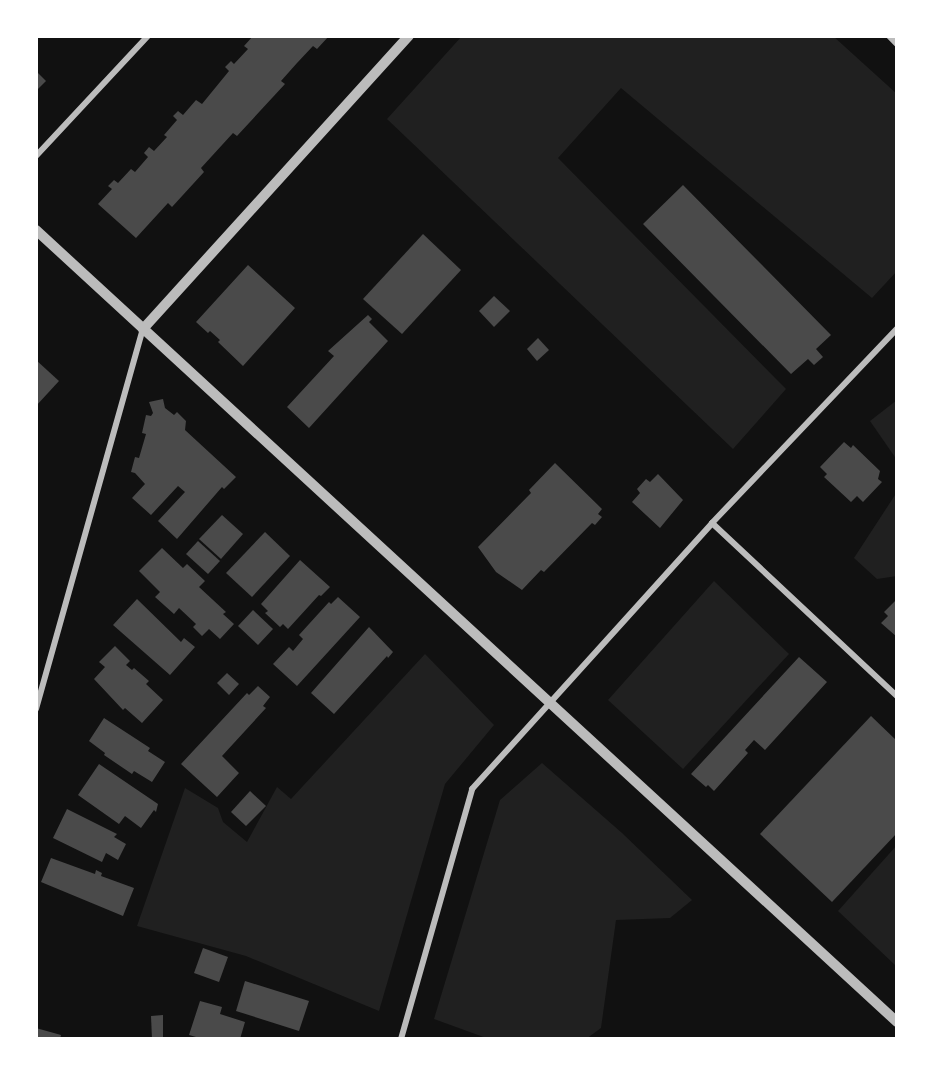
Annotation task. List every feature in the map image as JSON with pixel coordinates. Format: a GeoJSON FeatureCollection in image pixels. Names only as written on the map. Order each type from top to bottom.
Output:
{"type":"FeatureCollection","features":[{"type":"Feature","properties":{"kind":"street"},"geometry":{"type":"LineString","coordinates":[[36,709],[143,329],[408,36]]}},
{"type":"Feature","properties":{"kind":"street"},"geometry":{"type":"LineString","coordinates":[[889,36],[897,44]]}},
{"type":"Feature","properties":{"kind":"street"},"geometry":{"type":"LineString","coordinates":[[36,156],[144,38]]}},
{"type":"Feature","properties":{"kind":"street"},"geometry":{"type":"LineString","coordinates":[[36,230],[897,1022]]}},
{"type":"Feature","properties":{"kind":"street"},"geometry":{"type":"LineString","coordinates":[[401,1039],[472,789],[712,524],[897,329]]}},
{"type":"Feature","properties":{"kind":"street"},"geometry":{"type":"LineString","coordinates":[[712,524],[897,696]]}},
{"type":"Feature","properties":{"kind":"shaded area"},"geometry":{"type":"Polygon","coordinates":[[[462,36],[833,36],[897,94],[897,271],[872,298],[621,88],[558,158],[786,389],[733,449],[387,119],[462,36]]]}},
{"type":"Feature","properties":{"kind":"shaded area"},"geometry":{"type":"Polygon","coordinates":[[[897,400],[897,460],[870,421],[897,400]]]}},
{"type":"Feature","properties":{"kind":"shaded area"},"geometry":{"type":"Polygon","coordinates":[[[897,492],[897,576],[877,579],[854,558],[897,492]]]}},
{"type":"Feature","properties":{"kind":"shaded area"},"geometry":{"type":"Polygon","coordinates":[[[714,581],[789,654],[683,769],[608,700],[714,581]]]}},
{"type":"Feature","properties":{"kind":"shaded area"},"geometry":{"type":"Polygon","coordinates":[[[425,654],[494,725],[445,784],[379,1011],[246,956],[137,926],[185,788],[218,808],[223,822],[247,842],[277,787],[291,799],[425,654]]]}},
{"type":"Feature","properties":{"kind":"shaded area"},"geometry":{"type":"Polygon","coordinates":[[[542,763],[622,833],[692,900],[670,918],[616,920],[601,1028],[586,1039],[489,1039],[434,1019],[500,800],[542,763]]]}},
{"type":"Feature","properties":{"kind":"shaded area"},"geometry":{"type":"Polygon","coordinates":[[[897,845],[897,963],[895,965],[838,911],[897,845]]]}},
{"type":"Feature","properties":{"kind":"building"},"geometry":{"type":"Polygon","coordinates":[[[253,36],[329,36],[317,49],[313,46],[281,81],[285,84],[237,136],[233,133],[201,168],[204,172],[172,207],[168,203],[136,238],[98,204],[112,189],[108,186],[114,180],[118,183],[131,169],[135,172],[148,157],[144,153],[149,147],[154,151],[167,137],[164,135],[177,120],[173,116],[178,111],[183,115],[196,100],[202,104],[229,71],[225,67],[231,61],[234,64],[248,49],[244,46],[253,36]]]}},
{"type":"Feature","properties":{"kind":"building"},"geometry":{"type":"Polygon","coordinates":[[[36,71],[46,81],[36,91],[36,71]]]}},
{"type":"Feature","properties":{"kind":"building"},"geometry":{"type":"Polygon","coordinates":[[[683,185],[831,335],[816,349],[823,357],[814,365],[808,359],[791,374],[643,224],[683,185]]]}},
{"type":"Feature","properties":{"kind":"building"},"geometry":{"type":"Polygon","coordinates":[[[423,234],[461,270],[402,334],[363,299],[423,234]]]}},
{"type":"Feature","properties":{"kind":"building"},"geometry":{"type":"Polygon","coordinates":[[[248,265],[295,308],[243,366],[218,342],[220,340],[196,322],[248,265]]]}},
{"type":"Feature","properties":{"kind":"building"},"geometry":{"type":"Polygon","coordinates":[[[494,296],[510,311],[494,327],[479,311],[494,296]]]}},
{"type":"Feature","properties":{"kind":"building"},"geometry":{"type":"Polygon","coordinates":[[[368,315],[372,319],[369,322],[388,341],[309,428],[287,407],[334,356],[328,351],[368,315]]]}},
{"type":"Feature","properties":{"kind":"building"},"geometry":{"type":"Polygon","coordinates":[[[538,338],[549,350],[537,361],[527,349],[538,338]]]}},
{"type":"Feature","properties":{"kind":"building"},"geometry":{"type":"Polygon","coordinates":[[[36,360],[59,381],[36,406],[36,360]]]}},
{"type":"Feature","properties":{"kind":"building"},"geometry":{"type":"Polygon","coordinates":[[[163,399],[165,408],[174,415],[177,412],[186,421],[185,430],[236,477],[224,489],[222,487],[177,539],[158,521],[185,492],[178,486],[151,515],[132,498],[145,484],[135,473],[131,472],[135,457],[139,458],[146,434],[142,433],[146,415],[151,416],[153,413],[149,402],[163,399]]]}},
{"type":"Feature","properties":{"kind":"building"},"geometry":{"type":"Polygon","coordinates":[[[844,442],[851,448],[853,445],[880,471],[878,479],[882,482],[863,502],[857,496],[851,502],[824,477],[827,474],[820,467],[844,442]]]}},
{"type":"Feature","properties":{"kind":"building"},"geometry":{"type":"Polygon","coordinates":[[[555,463],[602,509],[598,514],[602,517],[595,525],[592,523],[544,572],[541,570],[522,590],[496,572],[478,547],[531,493],[529,490],[555,463]]]}},
{"type":"Feature","properties":{"kind":"building"},"geometry":{"type":"Polygon","coordinates":[[[658,474],[683,500],[660,528],[632,502],[640,493],[637,489],[646,479],[650,482],[658,474]]]}},
{"type":"Feature","properties":{"kind":"building"},"geometry":{"type":"Polygon","coordinates":[[[222,515],[243,534],[221,559],[199,539],[222,515]]]}},
{"type":"Feature","properties":{"kind":"building"},"geometry":{"type":"Polygon","coordinates":[[[265,532],[290,556],[252,597],[226,573],[265,532]]]}},
{"type":"Feature","properties":{"kind":"building"},"geometry":{"type":"Polygon","coordinates":[[[198,541],[220,561],[208,574],[186,554],[198,541]]]}},
{"type":"Feature","properties":{"kind":"building"},"geometry":{"type":"Polygon","coordinates":[[[162,548],[183,568],[187,564],[205,581],[199,587],[226,612],[223,614],[234,624],[220,639],[209,629],[202,636],[193,627],[196,624],[179,608],[174,614],[155,597],[160,592],[139,571],[162,548]]]}},
{"type":"Feature","properties":{"kind":"building"},"geometry":{"type":"Polygon","coordinates":[[[300,560],[330,587],[321,596],[319,595],[288,629],[283,624],[280,627],[265,613],[268,611],[261,604],[300,560]]]}},
{"type":"Feature","properties":{"kind":"building"},"geometry":{"type":"Polygon","coordinates":[[[338,597],[360,617],[297,686],[273,664],[289,647],[293,651],[303,639],[299,635],[329,602],[331,604],[338,597]]]}},
{"type":"Feature","properties":{"kind":"building"},"geometry":{"type":"Polygon","coordinates":[[[137,599],[181,642],[184,638],[195,647],[170,675],[113,625],[137,599]]]}},
{"type":"Feature","properties":{"kind":"building"},"geometry":{"type":"Polygon","coordinates":[[[897,599],[897,637],[881,623],[888,616],[884,612],[897,599]]]}},
{"type":"Feature","properties":{"kind":"building"},"geometry":{"type":"Polygon","coordinates":[[[253,610],[273,629],[258,645],[238,626],[253,610]]]}},
{"type":"Feature","properties":{"kind":"building"},"geometry":{"type":"Polygon","coordinates":[[[369,627],[393,652],[334,714],[311,693],[369,627]]]}},
{"type":"Feature","properties":{"kind":"building"},"geometry":{"type":"Polygon","coordinates":[[[115,646],[130,661],[126,665],[132,670],[134,668],[149,681],[146,684],[163,700],[142,723],[125,708],[123,710],[94,679],[105,667],[99,662],[115,646]]]}},
{"type":"Feature","properties":{"kind":"building"},"geometry":{"type":"Polygon","coordinates":[[[799,657],[827,682],[765,750],[754,740],[745,750],[748,753],[714,791],[708,785],[706,787],[691,774],[799,657]]]}},
{"type":"Feature","properties":{"kind":"building"},"geometry":{"type":"Polygon","coordinates":[[[227,673],[239,684],[229,695],[217,683],[227,673]]]}},
{"type":"Feature","properties":{"kind":"building"},"geometry":{"type":"Polygon","coordinates":[[[258,686],[270,697],[263,706],[266,708],[222,756],[239,773],[217,797],[181,764],[247,693],[249,695],[258,686]]]}},
{"type":"Feature","properties":{"kind":"building"},"geometry":{"type":"Polygon","coordinates":[[[871,716],[897,741],[897,833],[832,902],[760,834],[871,716]]]}},
{"type":"Feature","properties":{"kind":"building"},"geometry":{"type":"Polygon","coordinates":[[[104,718],[150,748],[148,751],[165,762],[152,782],[134,771],[132,774],[104,755],[105,753],[89,741],[104,718]]]}},
{"type":"Feature","properties":{"kind":"building"},"geometry":{"type":"Polygon","coordinates":[[[99,764],[158,804],[156,812],[154,810],[141,828],[125,816],[119,824],[78,795],[99,764]]]}},
{"type":"Feature","properties":{"kind":"building"},"geometry":{"type":"Polygon","coordinates":[[[250,791],[266,806],[246,826],[231,812],[250,791]]]}},
{"type":"Feature","properties":{"kind":"building"},"geometry":{"type":"Polygon","coordinates":[[[67,809],[117,834],[114,837],[126,844],[118,860],[106,853],[102,862],[53,838],[67,809]]]}},
{"type":"Feature","properties":{"kind":"building"},"geometry":{"type":"Polygon","coordinates":[[[51,858],[95,874],[96,870],[102,873],[101,876],[134,888],[123,916],[41,882],[51,858]]]}},
{"type":"Feature","properties":{"kind":"building"},"geometry":{"type":"Polygon","coordinates":[[[203,948],[228,957],[219,982],[194,973],[203,948]]]}},
{"type":"Feature","properties":{"kind":"building"},"geometry":{"type":"Polygon","coordinates":[[[245,981],[309,1001],[299,1031],[236,1011],[245,981]]]}},
{"type":"Feature","properties":{"kind":"building"},"geometry":{"type":"Polygon","coordinates":[[[200,1001],[222,1007],[220,1014],[245,1022],[240,1039],[203,1039],[189,1035],[200,1001]]]}},
{"type":"Feature","properties":{"kind":"building"},"geometry":{"type":"Polygon","coordinates":[[[163,1015],[163,1039],[152,1039],[151,1016],[163,1015]]]}},
{"type":"Feature","properties":{"kind":"building"},"geometry":{"type":"Polygon","coordinates":[[[36,1028],[61,1035],[60,1039],[36,1039],[36,1028]]]}}]}
